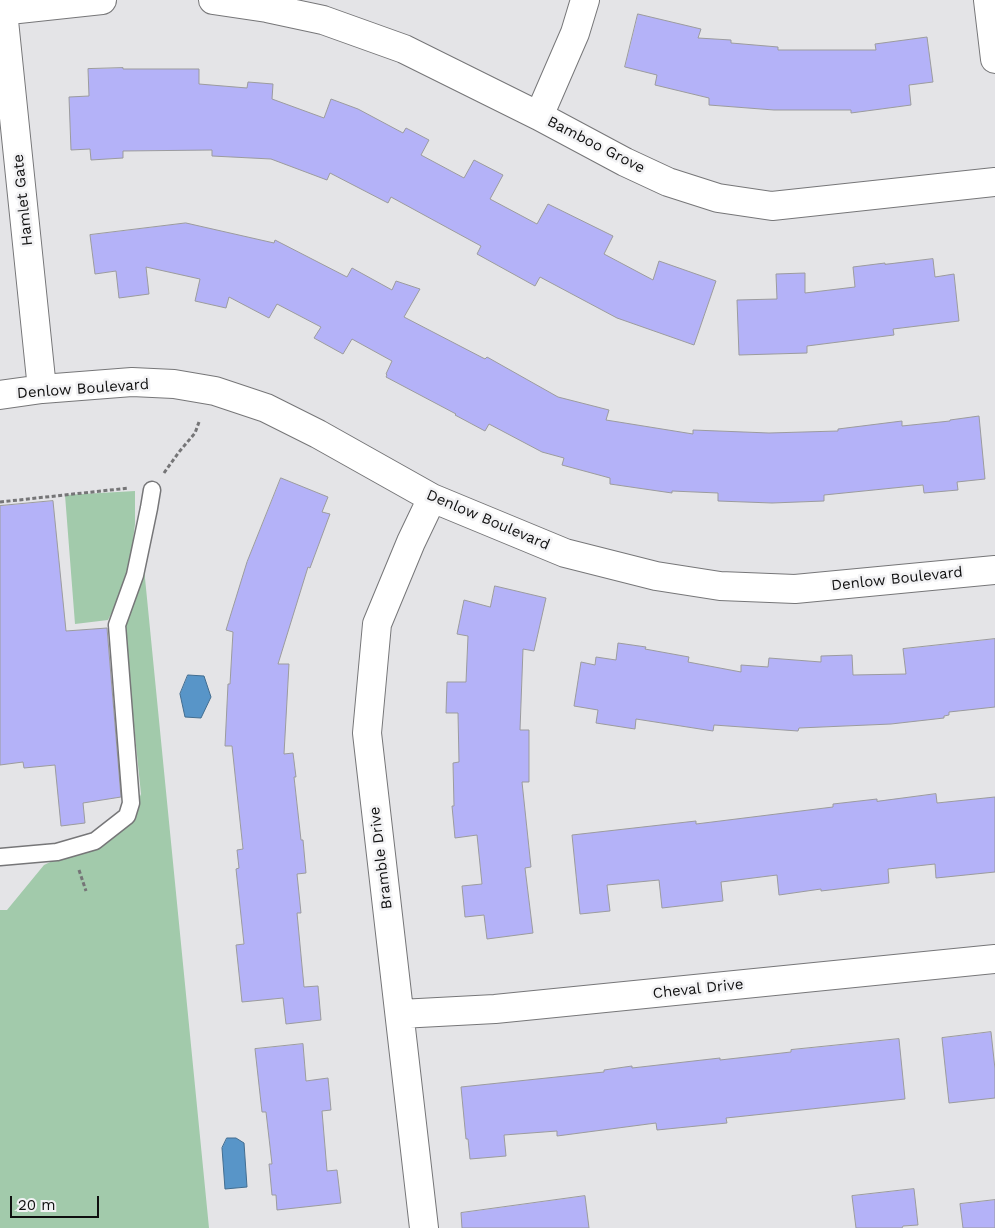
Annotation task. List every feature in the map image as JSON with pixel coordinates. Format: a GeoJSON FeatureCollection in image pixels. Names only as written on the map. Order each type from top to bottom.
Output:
{"type":"FeatureCollection","features":[{"type":"Feature","properties":{"kind":"street"},"geometry":{"type":"LineString","coordinates":[[2,11],[102,0]]}},
{"type":"Feature","properties":{"kind":"street","name":"Bamboo Grove"},"geometry":{"type":"LineString","coordinates":[[213,0],[267,8],[323,20],[404,49],[539,116],[625,162],[668,182],[718,198],[772,206],[995,182]]}},
{"type":"Feature","properties":{"kind":"street"},"geometry":{"type":"LineString","coordinates":[[539,116],[576,33],[585,0]]}},
{"type":"Feature","properties":{"kind":"street"},"geometry":{"type":"LineString","coordinates":[[988,0],[995,60]]}},
{"type":"Feature","properties":{"kind":"street","name":"Hamlet Gate"},"geometry":{"type":"LineString","coordinates":[[2,11],[42,390]]}},
{"type":"Feature","properties":{"kind":"street","name":"Denlow Boulevard"},"geometry":{"type":"LineString","coordinates":[[0,395],[132,382],[174,384],[215,391],[266,408],[318,434],[432,498],[565,553],[656,576],[720,586],[795,590],[995,570]]}},
{"type":"Feature","properties":{"kind":"street","name":"Bramble Drive"},"geometry":{"type":"LineString","coordinates":[[424,1228],[367,733],[377,624],[411,542],[432,498]]}},
{"type":"Feature","properties":{"kind":"street","name":"Cheval Drive"},"geometry":{"type":"LineString","coordinates":[[400,1014],[495,1009],[995,959]]}},
{"type":"Feature","properties":{"kind":"lane"},"geometry":{"type":"LineString","coordinates":[[0,857],[57,852],[95,842],[127,816],[131,804],[117,624],[135,575],[152,490]]}},
{"type":"Feature","properties":{"kind":"path"},"geometry":{"type":"LineString","coordinates":[[0,502],[134,488],[152,490],[195,433],[199,422]]}},
{"type":"Feature","properties":{"kind":"green space"},"geometry":{"type":"Polygon","coordinates":[[[135,491],[135,524],[132,549],[125,580],[117,602],[108,620],[75,624],[65,495],[135,491]]]}},
{"type":"Feature","properties":{"kind":"green space"},"geometry":{"type":"Polygon","coordinates":[[[144,568],[209,1228],[0,1228],[0,910],[7,910],[44,865],[129,822],[141,794],[123,618],[144,568]]]}},
{"type":"Feature","properties":{"kind":"water"},"geometry":{"type":"Polygon","coordinates":[[[188,675],[204,676],[211,697],[201,718],[185,717],[180,694],[188,675]]]}},
{"type":"Feature","properties":{"kind":"water"},"geometry":{"type":"Polygon","coordinates":[[[227,1138],[236,1138],[244,1143],[247,1187],[225,1189],[222,1148],[227,1138]]]}},
{"type":"Feature","properties":{"kind":"building"},"geometry":{"type":"Polygon","coordinates":[[[638,14],[701,29],[698,38],[731,40],[731,43],[778,47],[778,50],[876,50],[875,44],[927,37],[933,82],[909,85],[911,105],[851,113],[851,110],[774,110],[709,105],[709,98],[655,85],[657,75],[625,67],[638,14]]]}},
{"type":"Feature","properties":{"kind":"building"},"geometry":{"type":"Polygon","coordinates":[[[88,69],[199,69],[199,84],[247,88],[248,82],[273,84],[272,99],[324,118],[331,99],[358,109],[403,133],[406,128],[429,140],[421,155],[464,178],[474,160],[503,175],[490,199],[537,224],[548,204],[613,236],[604,254],[653,280],[659,261],[716,281],[694,345],[617,318],[540,277],[535,286],[477,254],[481,246],[391,197],[388,203],[330,173],[327,180],[271,159],[212,156],[212,150],[123,151],[123,158],[91,160],[90,149],[71,150],[69,97],[89,96],[88,69]]]}},
{"type":"Feature","properties":{"kind":"building"},"geometry":{"type":"Polygon","coordinates":[[[186,223],[274,243],[275,240],[347,277],[352,268],[392,290],[396,281],[420,289],[404,317],[485,359],[487,357],[558,397],[609,410],[606,420],[693,434],[693,430],[769,433],[838,431],[838,429],[902,421],[902,426],[979,416],[985,479],[957,482],[958,490],[924,493],[923,485],[824,495],[824,501],[772,503],[718,501],[718,493],[672,491],[672,493],[610,484],[610,478],[562,465],[564,458],[542,452],[489,424],[485,431],[455,415],[386,377],[392,361],[352,339],[343,354],[314,338],[321,327],[277,304],[269,318],[229,297],[226,308],[195,301],[200,279],[146,267],[149,294],[119,298],[116,271],[95,274],[90,235],[186,223]]]}},
{"type":"Feature","properties":{"kind":"building"},"geometry":{"type":"Polygon","coordinates":[[[933,259],[935,277],[954,274],[959,321],[893,329],[894,335],[807,346],[807,353],[739,355],[737,300],[777,299],[776,274],[805,273],[805,293],[855,287],[853,267],[933,259]]]}},
{"type":"Feature","properties":{"kind":"building"},"geometry":{"type":"Polygon","coordinates":[[[281,478],[328,497],[322,512],[330,514],[310,568],[308,567],[278,664],[289,664],[284,754],[293,753],[296,777],[294,777],[306,873],[297,874],[301,913],[297,913],[304,987],[318,986],[321,1020],[286,1024],[283,998],[242,1002],[236,945],[244,944],[236,869],[239,868],[237,850],[243,849],[232,746],[225,746],[233,632],[226,630],[247,562],[281,478]]]}},
{"type":"Feature","properties":{"kind":"building"},"geometry":{"type":"Polygon","coordinates":[[[53,501],[66,631],[107,628],[121,797],[83,803],[85,823],[61,826],[55,765],[24,768],[23,762],[0,765],[0,506],[53,501]]]}},
{"type":"Feature","properties":{"kind":"building"},"geometry":{"type":"Polygon","coordinates":[[[495,586],[546,598],[534,651],[523,649],[520,730],[529,730],[529,782],[522,782],[531,867],[525,868],[533,933],[487,939],[484,915],[465,917],[462,886],[482,884],[477,835],[455,838],[452,806],[454,806],[453,763],[459,762],[458,713],[446,713],[447,682],[466,682],[468,636],[457,634],[464,600],[490,607],[495,586]]]}},
{"type":"Feature","properties":{"kind":"building"},"geometry":{"type":"Polygon","coordinates":[[[995,639],[995,707],[949,712],[949,715],[944,716],[944,718],[891,724],[799,728],[798,731],[714,725],[713,731],[636,719],[635,729],[596,723],[598,710],[574,706],[581,662],[595,665],[596,657],[616,660],[618,643],[689,657],[688,662],[741,672],[741,665],[768,667],[769,658],[821,662],[821,656],[852,655],[853,675],[906,674],[903,649],[995,639]]]}},
{"type":"Feature","properties":{"kind":"building"},"geometry":{"type":"Polygon","coordinates":[[[936,794],[937,803],[995,797],[995,872],[936,878],[935,864],[888,869],[889,883],[779,895],[777,875],[721,882],[723,901],[662,908],[659,880],[607,885],[610,911],[580,914],[572,835],[696,821],[696,824],[833,807],[833,804],[936,794]]]}},
{"type":"Feature","properties":{"kind":"building"},"geometry":{"type":"Polygon","coordinates":[[[991,1032],[995,1069],[995,1098],[949,1103],[942,1038],[991,1032]]]}},
{"type":"Feature","properties":{"kind":"building"},"geometry":{"type":"Polygon","coordinates":[[[899,1039],[905,1099],[726,1118],[727,1123],[657,1130],[656,1123],[557,1136],[557,1131],[504,1135],[506,1156],[470,1159],[461,1087],[604,1072],[604,1070],[632,1066],[632,1068],[720,1058],[720,1060],[791,1052],[791,1050],[899,1039]]]}},
{"type":"Feature","properties":{"kind":"building"},"geometry":{"type":"Polygon","coordinates":[[[303,1044],[306,1081],[328,1078],[331,1110],[322,1111],[327,1171],[337,1170],[341,1203],[277,1210],[276,1195],[272,1195],[269,1164],[272,1164],[266,1112],[262,1112],[255,1049],[303,1044]]]}},
{"type":"Feature","properties":{"kind":"building"},"geometry":{"type":"Polygon","coordinates":[[[914,1189],[918,1225],[903,1226],[902,1228],[856,1228],[852,1196],[914,1189]]]}},
{"type":"Feature","properties":{"kind":"building"},"geometry":{"type":"Polygon","coordinates":[[[585,1196],[589,1228],[462,1228],[461,1213],[585,1196]]]}},
{"type":"Feature","properties":{"kind":"building"},"geometry":{"type":"Polygon","coordinates":[[[995,1200],[995,1228],[963,1228],[960,1204],[995,1200]]]}}]}
